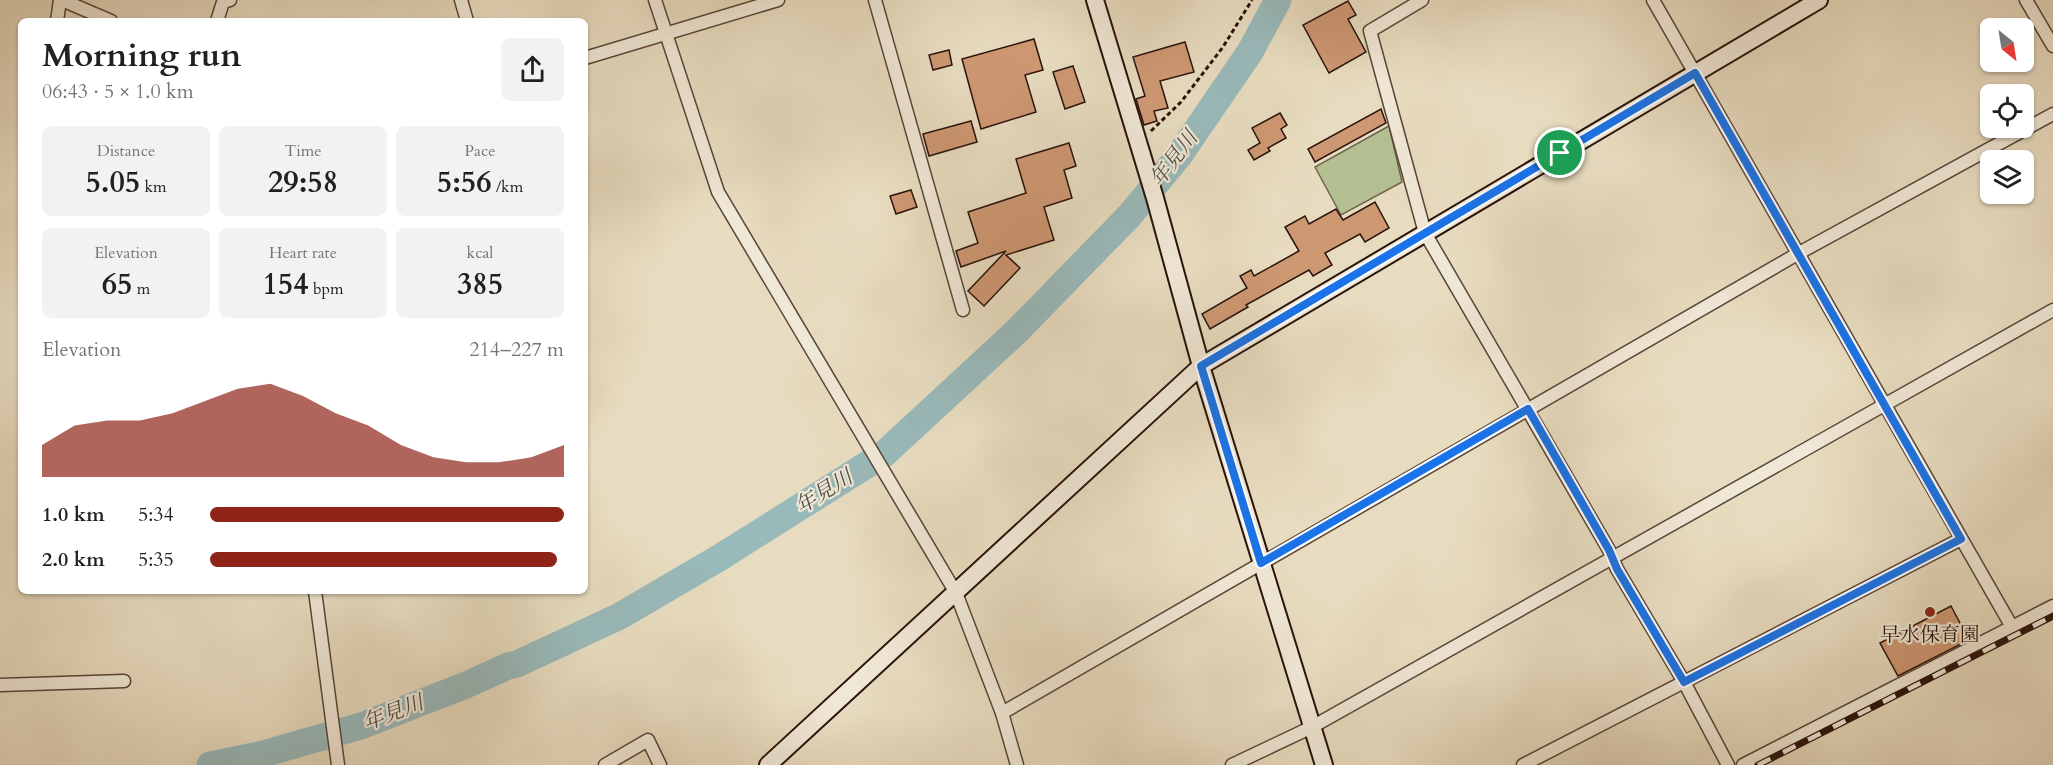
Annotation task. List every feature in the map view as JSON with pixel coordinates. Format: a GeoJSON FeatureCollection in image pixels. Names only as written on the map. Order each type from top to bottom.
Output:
{"type":"FeatureCollection","features":[{"type":"Feature","properties":{"kind":"street"},"geometry":{"type":"LineString","coordinates":[[58,18],[61,0],[104,18]]}},
{"type":"Feature","properties":{"kind":"street"},"geometry":{"type":"LineString","coordinates":[[218,18],[223,2],[230,0]]}},
{"type":"Feature","properties":{"kind":"street"},"geometry":{"type":"LineString","coordinates":[[461,0],[466,18]]}},
{"type":"Feature","properties":{"kind":"street"},"geometry":{"type":"LineString","coordinates":[[655,0],[718,192],[850,418],[956,593],[1002,713],[1017,765]]}},
{"type":"Feature","properties":{"kind":"street"},"geometry":{"type":"LineString","coordinates":[[588,57],[778,0]]}},
{"type":"Feature","properties":{"kind":"street"},"geometry":{"type":"LineString","coordinates":[[875,0],[963,310]]}},
{"type":"Feature","properties":{"kind":"street"},"geometry":{"type":"LineString","coordinates":[[1095,0],[1201,366],[1324,765]]}},
{"type":"Feature","properties":{"kind":"street"},"geometry":{"type":"LineString","coordinates":[[1422,0],[1370,32],[1425,233],[1528,409],[1623,580],[1684,682],[1728,765]]}},
{"type":"Feature","properties":{"kind":"street"},"geometry":{"type":"LineString","coordinates":[[1653,0],[2012,627]]}},
{"type":"Feature","properties":{"kind":"street"},"geometry":{"type":"LineString","coordinates":[[768,765],[1201,366],[1819,0]]}},
{"type":"Feature","properties":{"kind":"street"},"geometry":{"type":"LineString","coordinates":[[2026,0],[2053,46]]}},
{"type":"Feature","properties":{"kind":"street"},"geometry":{"type":"LineString","coordinates":[[1002,713],[1799,253],[2053,114]]}},
{"type":"Feature","properties":{"kind":"street"},"geometry":{"type":"LineString","coordinates":[[1232,765],[1312,727],[2053,310]]}},
{"type":"Feature","properties":{"kind":"street"},"geometry":{"type":"LineString","coordinates":[[1523,765],[1961,539]]}},
{"type":"Feature","properties":{"kind":"street"},"geometry":{"type":"LineString","coordinates":[[315,594],[337,762]]}},
{"type":"Feature","properties":{"kind":"street"},"geometry":{"type":"LineString","coordinates":[[1743,765],[2053,606]]}},
{"type":"Feature","properties":{"kind":"street"},"geometry":{"type":"LineString","coordinates":[[0,685],[124,681]]}},
{"type":"Feature","properties":{"kind":"street"},"geometry":{"type":"LineString","coordinates":[[606,765],[648,740],[660,765]]}},
{"type":"Feature","properties":{"kind":"path"},"geometry":{"type":"LineString","coordinates":[[1139,146],[1181,102],[1223,47],[1252,0]]}},
{"type":"Feature","properties":{"kind":"green space"},"geometry":{"type":"Polygon","coordinates":[[[1389,126],[1402,182],[1341,215],[1315,167],[1389,126]]]}},
{"type":"Feature","properties":{"kind":"building"},"geometry":{"type":"Polygon","coordinates":[[[1348,1],[1356,15],[1348,19],[1366,52],[1329,73],[1303,25],[1348,1]]]}},
{"type":"Feature","properties":{"kind":"building"},"geometry":{"type":"Polygon","coordinates":[[[1034,39],[1043,70],[1025,75],[1036,112],[981,129],[962,59],[1034,39]]]}},
{"type":"Feature","properties":{"kind":"building"},"geometry":{"type":"Polygon","coordinates":[[[1185,42],[1194,72],[1160,81],[1168,108],[1154,111],[1157,121],[1144,125],[1136,99],[1145,96],[1133,57],[1185,42]]]}},
{"type":"Feature","properties":{"kind":"building"},"geometry":{"type":"Polygon","coordinates":[[[949,50],[952,65],[933,70],[929,55],[949,50]]]}},
{"type":"Feature","properties":{"kind":"building"},"geometry":{"type":"Polygon","coordinates":[[[1073,66],[1085,102],[1065,109],[1053,72],[1073,66]]]}},
{"type":"Feature","properties":{"kind":"building"},"geometry":{"type":"Polygon","coordinates":[[[1381,109],[1386,123],[1315,162],[1308,149],[1381,109]]]}},
{"type":"Feature","properties":{"kind":"building"},"geometry":{"type":"Polygon","coordinates":[[[1280,113],[1287,125],[1281,129],[1286,138],[1268,148],[1270,151],[1254,160],[1248,150],[1260,143],[1252,128],[1280,113]]]}},
{"type":"Feature","properties":{"kind":"building"},"geometry":{"type":"Polygon","coordinates":[[[971,121],[977,142],[929,156],[923,134],[971,121]]]}},
{"type":"Feature","properties":{"kind":"building"},"geometry":{"type":"Polygon","coordinates":[[[1069,143],[1076,166],[1064,170],[1072,198],[1044,207],[1054,240],[1006,255],[1020,268],[984,306],[968,291],[1006,251],[961,267],[956,251],[978,243],[968,212],[1026,193],[1016,159],[1069,143]]]}},
{"type":"Feature","properties":{"kind":"building"},"geometry":{"type":"Polygon","coordinates":[[[911,190],[917,207],[896,214],[890,196],[911,190]]]}},
{"type":"Feature","properties":{"kind":"building"},"geometry":{"type":"Polygon","coordinates":[[[1375,202],[1389,228],[1365,242],[1360,234],[1325,253],[1332,265],[1313,276],[1309,270],[1246,305],[1248,307],[1210,329],[1202,314],[1247,288],[1240,276],[1251,270],[1254,276],[1299,251],[1285,227],[1305,216],[1309,224],[1336,209],[1343,220],[1375,202]]]}},
{"type":"Feature","properties":{"kind":"building"},"geometry":{"type":"Polygon","coordinates":[[[1951,606],[1969,640],[1898,676],[1880,643],[1951,606]]]}},
{"type":"Feature","properties":{"kind":"waterway","name":"年見川"},"geometry":{"type":"LineString","coordinates":[[210,765],[263,754],[361,726],[517,664],[620,616],[719,558],[884,454],[1016,332],[1130,215],[1178,157],[1250,52],[1278,0]]}},
{"type":"Feature","properties":{"kind":"railway"},"geometry":{"type":"LineString","coordinates":[[1758,765],[2053,616]]}},
{"type":"Feature","properties":{"kind":"place","name":"早水保育園"},"geometry":{"type":"Point","coordinates":[1930,612]}},
{"type":"Feature","properties":{"kind":"route"},"geometry":{"type":"LineString","coordinates":[[1695,73],[1961,539],[1684,682],[1617,569],[1609,550],[1528,409],[1261,563],[1201,366],[1560,153],[1695,73]]}}]}
